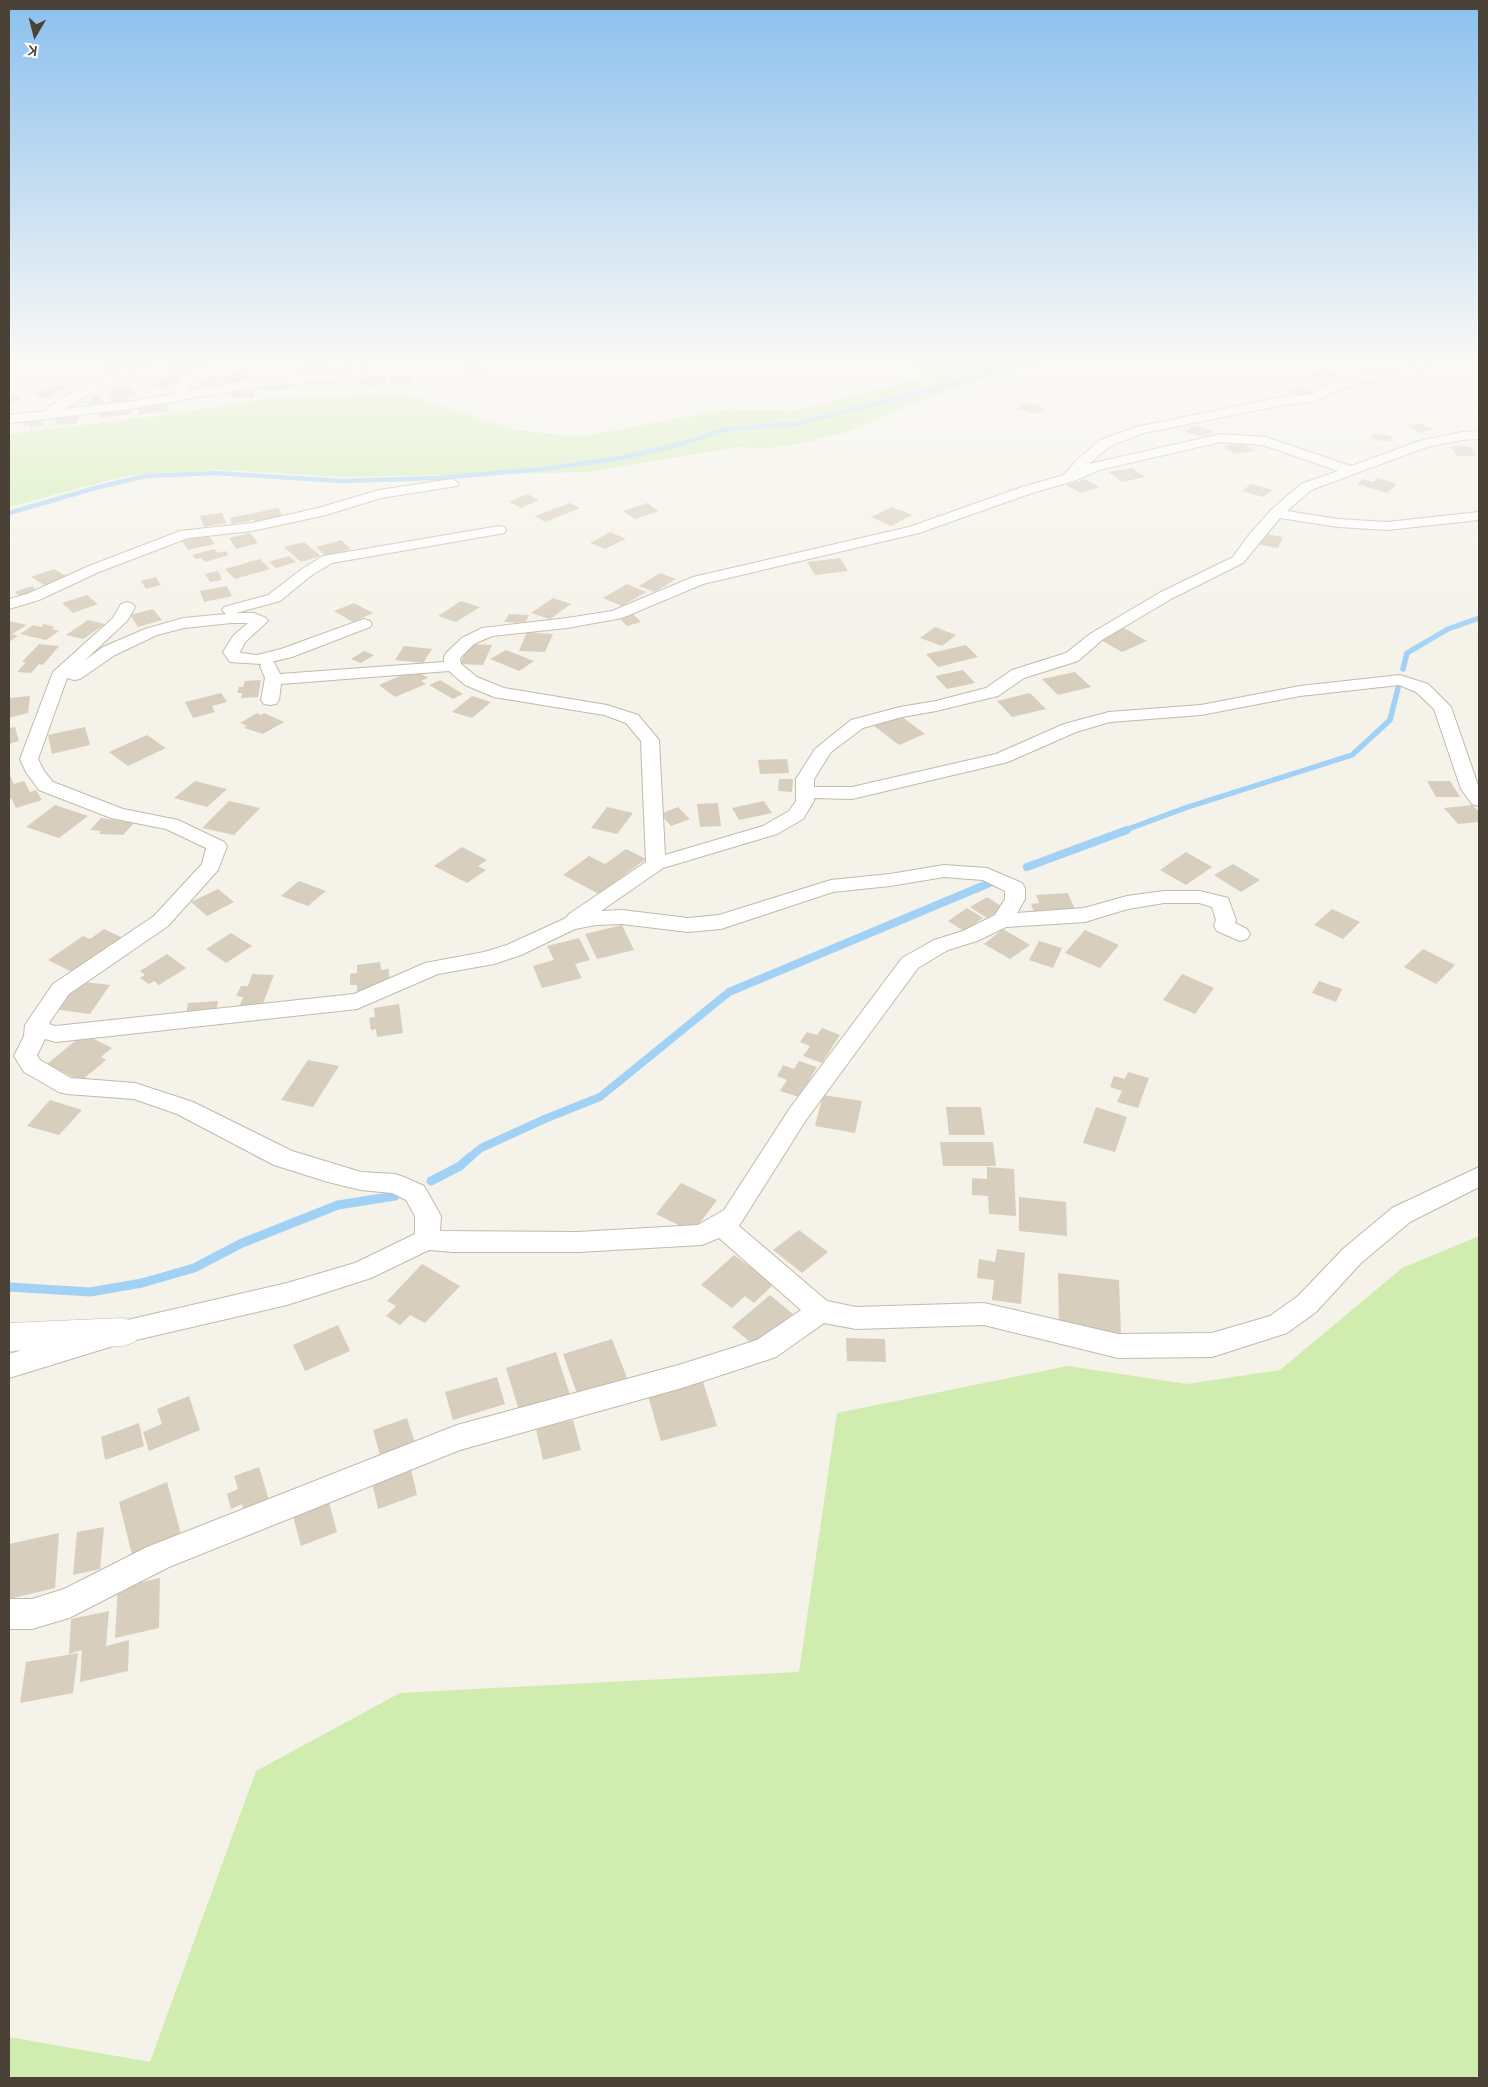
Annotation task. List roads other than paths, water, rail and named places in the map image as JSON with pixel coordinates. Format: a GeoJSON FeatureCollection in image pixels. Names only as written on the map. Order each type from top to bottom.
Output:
{"type":"FeatureCollection","features":[{"type":"Feature","properties":{"kind":"street"},"geometry":{"type":"LineString","coordinates":[[1069,478],[1085,460]]}},
{"type":"Feature","properties":{"kind":"street"},"geometry":{"type":"LineString","coordinates":[[453,666],[452,657],[468,641],[488,631],[567,623],[616,614],[698,580],[914,530],[1027,490],[1069,478],[1094,467],[1119,460]]}},
{"type":"Feature","properties":{"kind":"street"},"geometry":{"type":"LineString","coordinates":[[1324,460],[1352,470]]}},
{"type":"Feature","properties":{"kind":"street"},"geometry":{"type":"LineString","coordinates":[[36,1025],[44,1031],[56,1034],[356,1001],[433,968],[486,959],[514,950],[569,924],[656,864],[770,830],[796,815],[805,800],[805,779],[824,749],[857,724],[900,712],[936,706],[992,692],[1018,674],[1072,656],[1096,637],[1165,596],[1238,560],[1253,539],[1276,513],[1306,487],[1379,460]]}},
{"type":"Feature","properties":{"kind":"street"},"geometry":{"type":"LineString","coordinates":[[9,604],[33,597],[94,569],[185,534],[252,527],[321,512],[379,494],[452,483]]}},
{"type":"Feature","properties":{"kind":"street"},"geometry":{"type":"LineString","coordinates":[[1276,513],[1338,523],[1387,526],[1479,516]]}},
{"type":"Feature","properties":{"kind":"street"},"geometry":{"type":"LineString","coordinates":[[56,686],[110,651],[151,632],[274,598],[307,572],[328,559],[499,530]]}},
{"type":"Feature","properties":{"kind":"street"},"geometry":{"type":"LineString","coordinates":[[127,607],[119,621],[62,672],[29,759],[35,772],[46,786],[118,814],[171,824],[217,846],[211,866],[161,921],[61,989],[36,1025],[35,1036],[18,1052],[26,1056],[32,1066],[67,1086],[135,1091],[185,1108],[283,1158],[361,1181],[395,1184],[415,1193],[428,1216],[427,1240]]}},
{"type":"Feature","properties":{"kind":"street"},"geometry":{"type":"LineString","coordinates":[[183,623],[254,618],[260,621],[239,639],[231,652],[236,658],[257,660],[286,653],[364,624]]}},
{"type":"Feature","properties":{"kind":"street"},"geometry":{"type":"LineString","coordinates":[[265,658],[273,680],[270,700]]}},
{"type":"Feature","properties":{"kind":"street"},"geometry":{"type":"LineString","coordinates":[[273,680],[453,666],[471,680],[500,693],[607,710],[632,718],[650,740],[656,864]]}},
{"type":"Feature","properties":{"kind":"street"},"geometry":{"type":"LineString","coordinates":[[805,792],[852,793],[1002,758],[1070,728],[1109,718],[1201,710],[1300,691],[1400,680],[1422,688],[1442,707],[1470,789],[1479,800]]}},
{"type":"Feature","properties":{"kind":"street"},"geometry":{"type":"LineString","coordinates":[[569,924],[596,918],[622,917],[688,925],[722,922],[831,886],[890,880],[944,871],[987,874],[1015,888],[1015,899],[1002,920]]}},
{"type":"Feature","properties":{"kind":"street"},"geometry":{"type":"LineString","coordinates":[[9,1366],[123,1332],[288,1294],[362,1271],[427,1240],[453,1242],[578,1242],[676,1238],[702,1235],[733,1216],[798,1114],[910,964],[941,945],[970,936],[1002,920],[1086,915],[1127,903],[1164,897],[1200,897],[1221,903],[1226,920],[1224,926],[1240,934]]}},
{"type":"Feature","properties":{"kind":"street"},"geometry":{"type":"LineString","coordinates":[[720,1224],[820,1311],[856,1318],[984,1314],[1118,1346],[1212,1345],[1278,1325],[1307,1304],[1352,1256],[1401,1215],[1479,1176]]}},
{"type":"Feature","properties":{"kind":"street"},"geometry":{"type":"LineString","coordinates":[[9,1614],[32,1614],[69,1603],[158,1557],[457,1438],[673,1379],[766,1349],[820,1311]]}},
{"type":"Feature","properties":{"kind":"street"},"geometry":{"type":"LineString","coordinates":[[9,1337],[123,1332]]}},
{"type":"Feature","properties":{"kind":"waterway"},"geometry":{"type":"LineString","coordinates":[[9,513],[95,488],[145,476],[216,473],[341,481],[438,478],[543,469],[604,460]]}},
{"type":"Feature","properties":{"kind":"waterway"},"geometry":{"type":"LineString","coordinates":[[1403,669],[1407,653],[1448,629],[1479,618]]}},
{"type":"Feature","properties":{"kind":"waterway"},"geometry":{"type":"LineString","coordinates":[[1123,831],[1185,808],[1352,755],[1390,720],[1398,688]]}},
{"type":"Feature","properties":{"kind":"waterway"},"geometry":{"type":"LineString","coordinates":[[1027,867],[1127,830]]}},
{"type":"Feature","properties":{"kind":"waterway"},"geometry":{"type":"LineString","coordinates":[[469,1158],[481,1148],[547,1118],[600,1097],[729,992],[992,882]]}},
{"type":"Feature","properties":{"kind":"waterway"},"geometry":{"type":"LineString","coordinates":[[431,1181],[460,1166],[470,1157]]}},
{"type":"Feature","properties":{"kind":"waterway"},"geometry":{"type":"LineString","coordinates":[[9,1287],[90,1292],[142,1283],[194,1268],[242,1243],[338,1205],[395,1196]]}}]}
